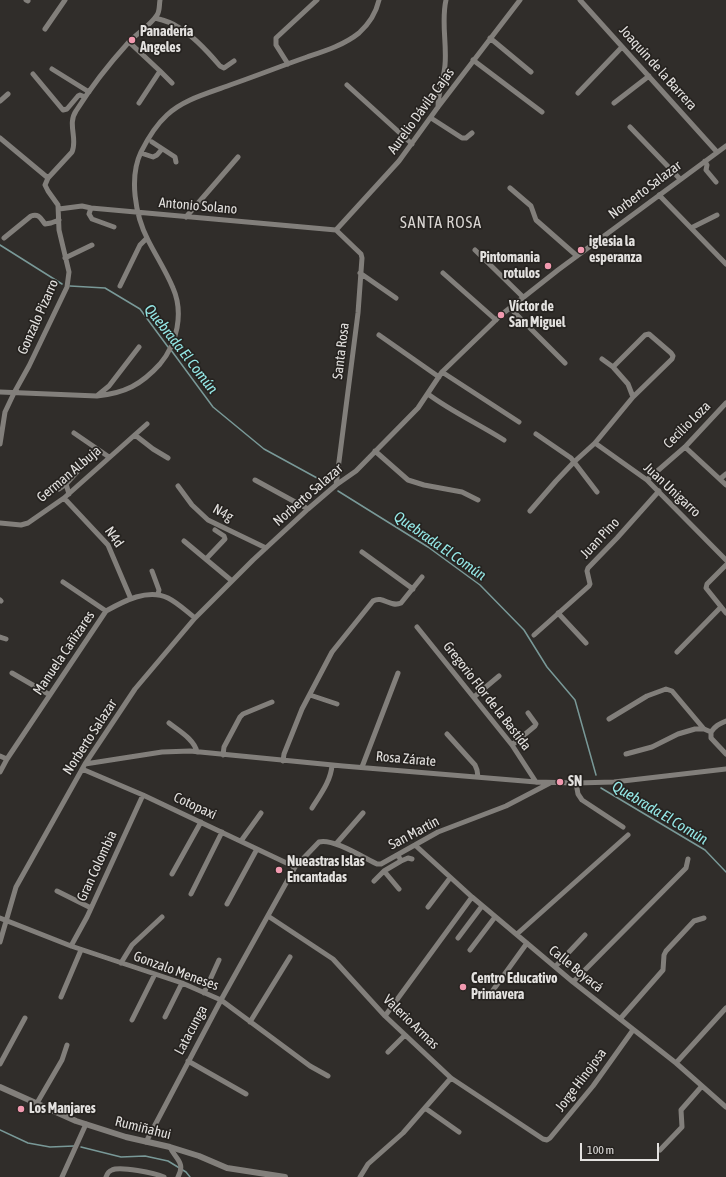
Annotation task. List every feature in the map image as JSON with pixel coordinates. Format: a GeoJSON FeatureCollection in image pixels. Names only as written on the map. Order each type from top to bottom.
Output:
{"type":"FeatureCollection","features":[{"type":"Feature","properties":{"kind":"street"},"geometry":{"type":"LineString","coordinates":[[45,29],[65,0]]}},
{"type":"Feature","properties":{"kind":"street"},"geometry":{"type":"LineString","coordinates":[[0,138],[48,178],[72,152],[74,142],[72,118],[105,69],[129,42],[155,18],[158,13],[160,0]]}},
{"type":"Feature","properties":{"kind":"street"},"geometry":{"type":"LineString","coordinates":[[288,64],[276,45],[276,38],[316,0]]}},
{"type":"Feature","properties":{"kind":"street"},"geometry":{"type":"LineString","coordinates":[[0,392],[97,396],[119,393],[129,389],[147,377],[168,354],[172,346],[176,336],[178,314],[174,290],[147,238],[138,213],[134,187],[136,169],[141,153],[152,133],[168,114],[203,95],[349,40],[372,18],[377,9],[379,0]]}},
{"type":"Feature","properties":{"kind":"street"},"geometry":{"type":"LineString","coordinates":[[438,107],[438,96],[445,66],[444,20],[446,0]]}},
{"type":"Feature","properties":{"kind":"street","name":"Aurelio Dávila Cajas"},"geometry":{"type":"LineString","coordinates":[[336,230],[396,166],[473,60],[520,0]]}},
{"type":"Feature","properties":{"kind":"street","name":"Joaquín de la Barrera"},"geometry":{"type":"LineString","coordinates":[[580,0],[717,152]]}},
{"type":"Feature","properties":{"kind":"street"},"geometry":{"type":"LineString","coordinates":[[155,18],[180,27],[204,48],[220,66],[224,68],[234,61]]}},
{"type":"Feature","properties":{"kind":"street"},"geometry":{"type":"LineString","coordinates":[[490,38],[531,72]]}},
{"type":"Feature","properties":{"kind":"street"},"geometry":{"type":"LineString","coordinates":[[129,42],[172,82]]}},
{"type":"Feature","properties":{"kind":"street"},"geometry":{"type":"LineString","coordinates":[[578,93],[622,47]]}},
{"type":"Feature","properties":{"kind":"street"},"geometry":{"type":"LineString","coordinates":[[473,60],[542,112]]}},
{"type":"Feature","properties":{"kind":"street"},"geometry":{"type":"LineString","coordinates":[[52,69],[87,95]]}},
{"type":"Feature","properties":{"kind":"street"},"geometry":{"type":"LineString","coordinates":[[139,103],[160,71]]}},
{"type":"Feature","properties":{"kind":"street"},"geometry":{"type":"LineString","coordinates":[[33,74],[63,110],[67,110],[78,96],[87,95]]}},
{"type":"Feature","properties":{"kind":"street"},"geometry":{"type":"LineString","coordinates":[[614,103],[648,76]]}},
{"type":"Feature","properties":{"kind":"street"},"geometry":{"type":"LineString","coordinates":[[348,85],[412,144]]}},
{"type":"Feature","properties":{"kind":"street"},"geometry":{"type":"LineString","coordinates":[[0,101],[8,94]]}},
{"type":"Feature","properties":{"kind":"street"},"geometry":{"type":"LineString","coordinates":[[431,118],[462,138],[466,138],[472,133]]}},
{"type":"Feature","properties":{"kind":"street"},"geometry":{"type":"LineString","coordinates":[[630,127],[680,179]]}},
{"type":"Feature","properties":{"kind":"street"},"geometry":{"type":"LineString","coordinates":[[152,142],[175,157],[176,162]]}},
{"type":"Feature","properties":{"kind":"street","name":"Norberto Salazar"},"geometry":{"type":"LineString","coordinates":[[0,942],[16,887],[84,766],[135,689],[195,618],[308,509],[336,485],[356,471],[418,408],[442,372],[496,320],[523,297],[577,256],[726,146]]}},
{"type":"Feature","properties":{"kind":"street"},"geometry":{"type":"LineString","coordinates":[[141,153],[153,157],[162,149]]}},
{"type":"Feature","properties":{"kind":"street"},"geometry":{"type":"LineString","coordinates":[[186,217],[238,157]]}},
{"type":"Feature","properties":{"kind":"street"},"geometry":{"type":"LineString","coordinates":[[705,161],[707,165],[706,170],[716,182]]}},
{"type":"Feature","properties":{"kind":"street","name":"Gonzalo Pizarro"},"geometry":{"type":"LineString","coordinates":[[0,444],[5,412],[67,287],[69,272],[59,230],[58,209],[56,202],[46,187],[48,178]]}},
{"type":"Feature","properties":{"kind":"street"},"geometry":{"type":"LineString","coordinates":[[510,188],[531,206],[536,220],[577,256]]}},
{"type":"Feature","properties":{"kind":"street"},"geometry":{"type":"LineString","coordinates":[[659,195],[726,264]]}},
{"type":"Feature","properties":{"kind":"street","name":"Antonio Solano"},"geometry":{"type":"LineString","coordinates":[[58,209],[82,206],[138,213],[336,230]]}},
{"type":"Feature","properties":{"kind":"street"},"geometry":{"type":"LineString","coordinates":[[91,208],[89,214],[92,219],[114,227]]}},
{"type":"Feature","properties":{"kind":"street"},"geometry":{"type":"LineString","coordinates":[[4,238],[33,216],[38,215],[45,224],[59,220]]}},
{"type":"Feature","properties":{"kind":"street"},"geometry":{"type":"LineString","coordinates":[[691,228],[717,215]]}},
{"type":"Feature","properties":{"kind":"street","name":"Santa Rosa"},"geometry":{"type":"LineString","coordinates":[[336,230],[361,254],[362,258],[358,313],[336,485]]}},
{"type":"Feature","properties":{"kind":"street"},"geometry":{"type":"LineString","coordinates":[[120,286],[140,245],[147,238]]}},
{"type":"Feature","properties":{"kind":"street"},"geometry":{"type":"LineString","coordinates":[[65,258],[92,245]]}},
{"type":"Feature","properties":{"kind":"street"},"geometry":{"type":"LineString","coordinates":[[475,250],[523,297]]}},
{"type":"Feature","properties":{"kind":"street"},"geometry":{"type":"LineString","coordinates":[[360,272],[396,298]]}},
{"type":"Feature","properties":{"kind":"street"},"geometry":{"type":"LineString","coordinates":[[443,273],[496,320]]}},
{"type":"Feature","properties":{"kind":"street"},"geometry":{"type":"LineString","coordinates":[[510,308],[565,363]]}},
{"type":"Feature","properties":{"kind":"street"},"geometry":{"type":"LineString","coordinates":[[530,511],[574,462],[596,442],[633,396],[672,359],[673,356],[649,334],[645,335],[612,367]]}},
{"type":"Feature","properties":{"kind":"street"},"geometry":{"type":"LineString","coordinates":[[379,335],[439,377]]}},
{"type":"Feature","properties":{"kind":"street"},"geometry":{"type":"LineString","coordinates":[[97,396],[109,386],[139,347]]}},
{"type":"Feature","properties":{"kind":"street"},"geometry":{"type":"LineString","coordinates":[[602,359],[628,384],[633,396]]}},
{"type":"Feature","properties":{"kind":"street"},"geometry":{"type":"LineString","coordinates":[[442,372],[519,422]]}},
{"type":"Feature","properties":{"kind":"street"},"geometry":{"type":"LineString","coordinates":[[428,394],[455,413],[479,424],[504,440]]}},
{"type":"Feature","properties":{"kind":"street","name":"Cecilio Loza"},"geometry":{"type":"LineString","coordinates":[[647,480],[684,446],[726,403]]}},
{"type":"Feature","properties":{"kind":"street","name":"German ALbuja"},"geometry":{"type":"LineString","coordinates":[[0,523],[21,526],[28,523],[69,494],[147,424]]}},
{"type":"Feature","properties":{"kind":"street"},"geometry":{"type":"LineString","coordinates":[[74,433],[109,457]]}},
{"type":"Feature","properties":{"kind":"street"},"geometry":{"type":"LineString","coordinates":[[536,434],[574,462],[598,492]]}},
{"type":"Feature","properties":{"kind":"street"},"geometry":{"type":"LineString","coordinates":[[135,435],[168,458]]}},
{"type":"Feature","properties":{"kind":"street","name":"Juan Unigarro"},"geometry":{"type":"LineString","coordinates":[[596,442],[647,480],[726,560]]}},
{"type":"Feature","properties":{"kind":"street"},"geometry":{"type":"LineString","coordinates":[[684,446],[726,485]]}},
{"type":"Feature","properties":{"kind":"street"},"geometry":{"type":"LineString","coordinates":[[375,451],[408,480],[424,485],[462,492],[478,500]]}},
{"type":"Feature","properties":{"kind":"street"},"geometry":{"type":"LineString","coordinates":[[59,489],[66,484],[86,462]]}},
{"type":"Feature","properties":{"kind":"street"},"geometry":{"type":"LineString","coordinates":[[720,479],[726,474]]}},
{"type":"Feature","properties":{"kind":"street"},"geometry":{"type":"LineString","coordinates":[[255,480],[308,509]]}},
{"type":"Feature","properties":{"kind":"street"},"geometry":{"type":"LineString","coordinates":[[66,484],[69,494]]}},
{"type":"Feature","properties":{"kind":"street","name":"N4g"},"geometry":{"type":"LineString","coordinates":[[178,486],[192,505],[208,520],[266,548]]}},
{"type":"Feature","properties":{"kind":"street","name":"Juan Pino"},"geometry":{"type":"LineString","coordinates":[[534,635],[589,586],[588,568],[659,491]]}},
{"type":"Feature","properties":{"kind":"street","name":"N4d"},"geometry":{"type":"LineString","coordinates":[[64,498],[108,545],[131,599]]}},
{"type":"Feature","properties":{"kind":"street"},"geometry":{"type":"LineString","coordinates":[[206,559],[225,539],[224,536],[214,530]]}},
{"type":"Feature","properties":{"kind":"street"},"geometry":{"type":"LineString","coordinates":[[184,541],[232,581]]}},
{"type":"Feature","properties":{"kind":"street"},"geometry":{"type":"LineString","coordinates":[[362,552],[413,589]]}},
{"type":"Feature","properties":{"kind":"street"},"geometry":{"type":"LineString","coordinates":[[726,565],[707,584],[706,588],[726,612]]}},
{"type":"Feature","properties":{"kind":"street"},"geometry":{"type":"LineString","coordinates":[[152,571],[159,590],[158,594],[167,597],[195,618]]}},
{"type":"Feature","properties":{"kind":"street"},"geometry":{"type":"LineString","coordinates":[[283,761],[284,754],[302,709],[332,652],[373,601],[381,599],[390,604],[397,605],[401,603],[422,577]]}},
{"type":"Feature","properties":{"kind":"street"},"geometry":{"type":"LineString","coordinates":[[63,582],[106,611]]}},
{"type":"Feature","properties":{"kind":"street","name":"Manuela Cañizares"},"geometry":{"type":"LineString","coordinates":[[0,772],[7,759],[106,611],[131,599],[148,594],[158,594]]}},
{"type":"Feature","properties":{"kind":"street"},"geometry":{"type":"LineString","coordinates":[[676,652],[721,607]]}},
{"type":"Feature","properties":{"kind":"street"},"geometry":{"type":"LineString","coordinates":[[558,613],[586,643]]}},
{"type":"Feature","properties":{"kind":"street","name":"Gregorio Flor de la Bastida"},"geometry":{"type":"LineString","coordinates":[[417,627],[512,745],[536,782]]}},
{"type":"Feature","properties":{"kind":"street"},"geometry":{"type":"LineString","coordinates":[[0,637],[6,639]]}},
{"type":"Feature","properties":{"kind":"street"},"geometry":{"type":"LineString","coordinates":[[12,673],[50,695]]}},
{"type":"Feature","properties":{"kind":"street"},"geometry":{"type":"LineString","coordinates":[[362,767],[398,673]]}},
{"type":"Feature","properties":{"kind":"street"},"geometry":{"type":"LineString","coordinates":[[474,697],[499,676]]}},
{"type":"Feature","properties":{"kind":"street"},"geometry":{"type":"LineString","coordinates":[[609,719],[647,696],[666,688],[672,691],[726,754]]}},
{"type":"Feature","properties":{"kind":"street"},"geometry":{"type":"LineString","coordinates":[[310,695],[337,704]]}},
{"type":"Feature","properties":{"kind":"street"},"geometry":{"type":"LineString","coordinates":[[223,755],[224,747],[240,717],[243,714],[272,702]]}},
{"type":"Feature","properties":{"kind":"street"},"geometry":{"type":"LineString","coordinates":[[512,745],[535,726],[536,724],[528,713]]}},
{"type":"Feature","properties":{"kind":"street"},"geometry":{"type":"LineString","coordinates":[[711,735],[713,728],[726,722]]}},
{"type":"Feature","properties":{"kind":"street"},"geometry":{"type":"LineString","coordinates":[[169,723],[192,741],[197,752]]}},
{"type":"Feature","properties":{"kind":"street"},"geometry":{"type":"LineString","coordinates":[[626,754],[652,747],[663,740],[695,729],[704,729]]}},
{"type":"Feature","properties":{"kind":"street"},"geometry":{"type":"LineString","coordinates":[[447,734],[475,765],[478,777]]}},
{"type":"Feature","properties":{"kind":"street","name":"Rosa Zárate"},"geometry":{"type":"LineString","coordinates":[[84,766],[162,752],[197,752],[283,761],[536,782],[576,783],[614,782],[726,769]]}},
{"type":"Feature","properties":{"kind":"street"},"geometry":{"type":"LineString","coordinates":[[0,756],[7,759]]}},
{"type":"Feature","properties":{"kind":"street"},"geometry":{"type":"LineString","coordinates":[[312,808],[329,779],[332,772],[332,765]]}},
{"type":"Feature","properties":{"kind":"street","name":"Cotopaxi"},"geometry":{"type":"LineString","coordinates":[[84,766],[295,867]]}},
{"type":"Feature","properties":{"kind":"street","name":"San Martin"},"geometry":{"type":"LineString","coordinates":[[295,867],[319,842],[327,841],[377,864],[384,863],[438,832],[506,806],[551,782]]}},
{"type":"Feature","properties":{"kind":"street"},"geometry":{"type":"LineString","coordinates":[[576,783],[578,794],[582,800],[623,827]]}},
{"type":"Feature","properties":{"kind":"street","name":"Gran Colombia"},"geometry":{"type":"LineString","coordinates":[[71,946],[91,908],[143,795]]}},
{"type":"Feature","properties":{"kind":"street"},"geometry":{"type":"LineString","coordinates":[[241,841],[260,813]]}},
{"type":"Feature","properties":{"kind":"street"},"geometry":{"type":"LineString","coordinates":[[336,844],[363,813]]}},
{"type":"Feature","properties":{"kind":"street"},"geometry":{"type":"LineString","coordinates":[[172,874],[201,822]]}},
{"type":"Feature","properties":{"kind":"street"},"geometry":{"type":"LineString","coordinates":[[192,894],[222,832]]}},
{"type":"Feature","properties":{"kind":"street"},"geometry":{"type":"LineString","coordinates":[[517,934],[628,835]]}},
{"type":"Feature","properties":{"kind":"street","name":"Calle Boyacá"},"geometry":{"type":"LineString","coordinates":[[415,845],[495,917],[573,982],[676,1063],[726,1107]]}},
{"type":"Feature","properties":{"kind":"street"},"geometry":{"type":"LineString","coordinates":[[227,904],[257,849]]}},
{"type":"Feature","properties":{"kind":"street"},"geometry":{"type":"LineString","coordinates":[[398,855],[401,861]]}},
{"type":"Feature","properties":{"kind":"street"},"geometry":{"type":"LineString","coordinates":[[374,881],[384,871],[401,861],[408,858],[412,859]]}},
{"type":"Feature","properties":{"kind":"street"},"geometry":{"type":"LineString","coordinates":[[573,982],[686,868],[688,860]]}},
{"type":"Feature","properties":{"kind":"street","name":"Latacunga"},"geometry":{"type":"LineString","coordinates":[[146,1142],[221,1000],[295,867]]}},
{"type":"Feature","properties":{"kind":"street"},"geometry":{"type":"LineString","coordinates":[[384,871],[399,889]]}},
{"type":"Feature","properties":{"kind":"street"},"geometry":{"type":"LineString","coordinates":[[428,907],[450,878]]}},
{"type":"Feature","properties":{"kind":"street"},"geometry":{"type":"LineString","coordinates":[[57,890],[91,908]]}},
{"type":"Feature","properties":{"kind":"street"},"geometry":{"type":"LineString","coordinates":[[385,1016],[472,897]]}},
{"type":"Feature","properties":{"kind":"street"},"geometry":{"type":"LineString","coordinates":[[458,938],[482,906]]}},
{"type":"Feature","properties":{"kind":"street"},"geometry":{"type":"LineString","coordinates":[[121,963],[132,945],[162,916]]}},
{"type":"Feature","properties":{"kind":"street","name":"Valerio Armas"},"geometry":{"type":"LineString","coordinates":[[268,916],[333,959],[385,1016],[451,1078],[543,1139]]}},
{"type":"Feature","properties":{"kind":"street"},"geometry":{"type":"LineString","coordinates":[[470,950],[495,917]]}},
{"type":"Feature","properties":{"kind":"street","name":"Gonzalo Meneses"},"geometry":{"type":"LineString","coordinates":[[0,918],[81,950],[182,983],[221,1000],[310,1066],[328,1076]]}},
{"type":"Feature","properties":{"kind":"street"},"geometry":{"type":"LineString","coordinates":[[620,1019],[663,970],[664,955],[666,951],[692,923],[704,918]]}},
{"type":"Feature","properties":{"kind":"street"},"geometry":{"type":"LineString","coordinates":[[555,967],[585,935]]}},
{"type":"Feature","properties":{"kind":"street"},"geometry":{"type":"LineString","coordinates":[[491,994],[527,943]]}},
{"type":"Feature","properties":{"kind":"street"},"geometry":{"type":"LineString","coordinates":[[61,997],[81,950]]}},
{"type":"Feature","properties":{"kind":"street"},"geometry":{"type":"LineString","coordinates":[[250,1022],[290,957]]}},
{"type":"Feature","properties":{"kind":"street"},"geometry":{"type":"LineString","coordinates":[[204,993],[219,960]]}},
{"type":"Feature","properties":{"kind":"street"},"geometry":{"type":"LineString","coordinates":[[132,1020],[155,974]]}},
{"type":"Feature","properties":{"kind":"street"},"geometry":{"type":"LineString","coordinates":[[165,1017],[182,983]]}},
{"type":"Feature","properties":{"kind":"street"},"geometry":{"type":"LineString","coordinates":[[676,1063],[726,1008]]}},
{"type":"Feature","properties":{"kind":"street"},"geometry":{"type":"LineString","coordinates":[[0,1064],[25,1018]]}},
{"type":"Feature","properties":{"kind":"street","name":"Jorge Hinojosa"},"geometry":{"type":"LineString","coordinates":[[543,1139],[547,1140],[550,1138],[572,1113],[633,1030]]}},
{"type":"Feature","properties":{"kind":"street"},"geometry":{"type":"LineString","coordinates":[[388,1052],[405,1035]]}},
{"type":"Feature","properties":{"kind":"street"},"geometry":{"type":"LineString","coordinates":[[37,1103],[62,1060],[67,1045]]}},
{"type":"Feature","properties":{"kind":"street"},"geometry":{"type":"LineString","coordinates":[[188,1061],[246,1094]]}},
{"type":"Feature","properties":{"kind":"street"},"geometry":{"type":"LineString","coordinates":[[360,1177],[368,1164],[403,1133],[451,1078]]}},
{"type":"Feature","properties":{"kind":"street"},"geometry":{"type":"LineString","coordinates":[[660,1150],[682,1127],[681,1110],[702,1086]]}},
{"type":"Feature","properties":{"kind":"street","name":"Rumiñahui"},"geometry":{"type":"LineString","coordinates":[[0,1087],[86,1124],[199,1156],[227,1168],[285,1177]]}},
{"type":"Feature","properties":{"kind":"street"},"geometry":{"type":"LineString","coordinates":[[425,1108],[459,1132]]}},
{"type":"Feature","properties":{"kind":"street"},"geometry":{"type":"LineString","coordinates":[[65,1176],[86,1124]]}},
{"type":"Feature","properties":{"kind":"street"},"geometry":{"type":"LineString","coordinates":[[170,1147],[181,1166],[179,1175]]}},
{"type":"Feature","properties":{"kind":"street"},"geometry":{"type":"LineString","coordinates":[[106,1177],[110,1171],[116,1169],[137,1170],[164,1177]]}},
{"type":"Feature","properties":{"kind":"waterway","name":"Quebrada El Común"},"geometry":{"type":"LineString","coordinates":[[0,245],[62,284]]}},
{"type":"Feature","properties":{"kind":"waterway","name":"Quebrada El Común"},"geometry":{"type":"LineString","coordinates":[[70,286],[105,288],[140,309],[168,347]]}},
{"type":"Feature","properties":{"kind":"waterway","name":"Quebrada El Común"},"geometry":{"type":"LineString","coordinates":[[171,350],[213,407],[264,449],[328,484]]}},
{"type":"Feature","properties":{"kind":"waterway","name":"Quebrada El Común"},"geometry":{"type":"LineString","coordinates":[[338,491],[428,547],[480,585],[524,630],[547,667],[575,700],[596,775]]}},
{"type":"Feature","properties":{"kind":"waterway","name":"Quebrada El Común"},"geometry":{"type":"LineString","coordinates":[[601,788],[705,850],[726,872]]}},
{"type":"Feature","properties":{"kind":"waterway"},"geometry":{"type":"LineString","coordinates":[[0,1130],[28,1143],[50,1147],[74,1146]]}},
{"type":"Feature","properties":{"kind":"waterway"},"geometry":{"type":"LineString","coordinates":[[81,1147],[121,1157],[145,1156],[168,1161],[186,1172],[190,1177]]}},
{"type":"Feature","properties":{"kind":"place","name":"Panadería Angeles"},"geometry":{"type":"Point","coordinates":[132,40]}},
{"type":"Feature","properties":{"kind":"place","name":"iglesia la esperanza"},"geometry":{"type":"Point","coordinates":[581,250]}},
{"type":"Feature","properties":{"kind":"place","name":"Pintomania rotulos"},"geometry":{"type":"Point","coordinates":[548,266]}},
{"type":"Feature","properties":{"kind":"place","name":"Víctor de San Miguel"},"geometry":{"type":"Point","coordinates":[501,315]}},
{"type":"Feature","properties":{"kind":"place","name":"SN"},"geometry":{"type":"Point","coordinates":[560,782]}},
{"type":"Feature","properties":{"kind":"place","name":"Nueastras Islas Encantadas"},"geometry":{"type":"Point","coordinates":[279,870]}},
{"type":"Feature","properties":{"kind":"place","name":"Centro Educativo Primavera"},"geometry":{"type":"Point","coordinates":[463,987]}},
{"type":"Feature","properties":{"kind":"place","name":"Los Manjares"},"geometry":{"type":"Point","coordinates":[21,1109]}},
{"type":"Feature","properties":{"kind":"district","name":"SANTA ROSA"},"geometry":{"type":"Point","coordinates":[441,223]}}]}
